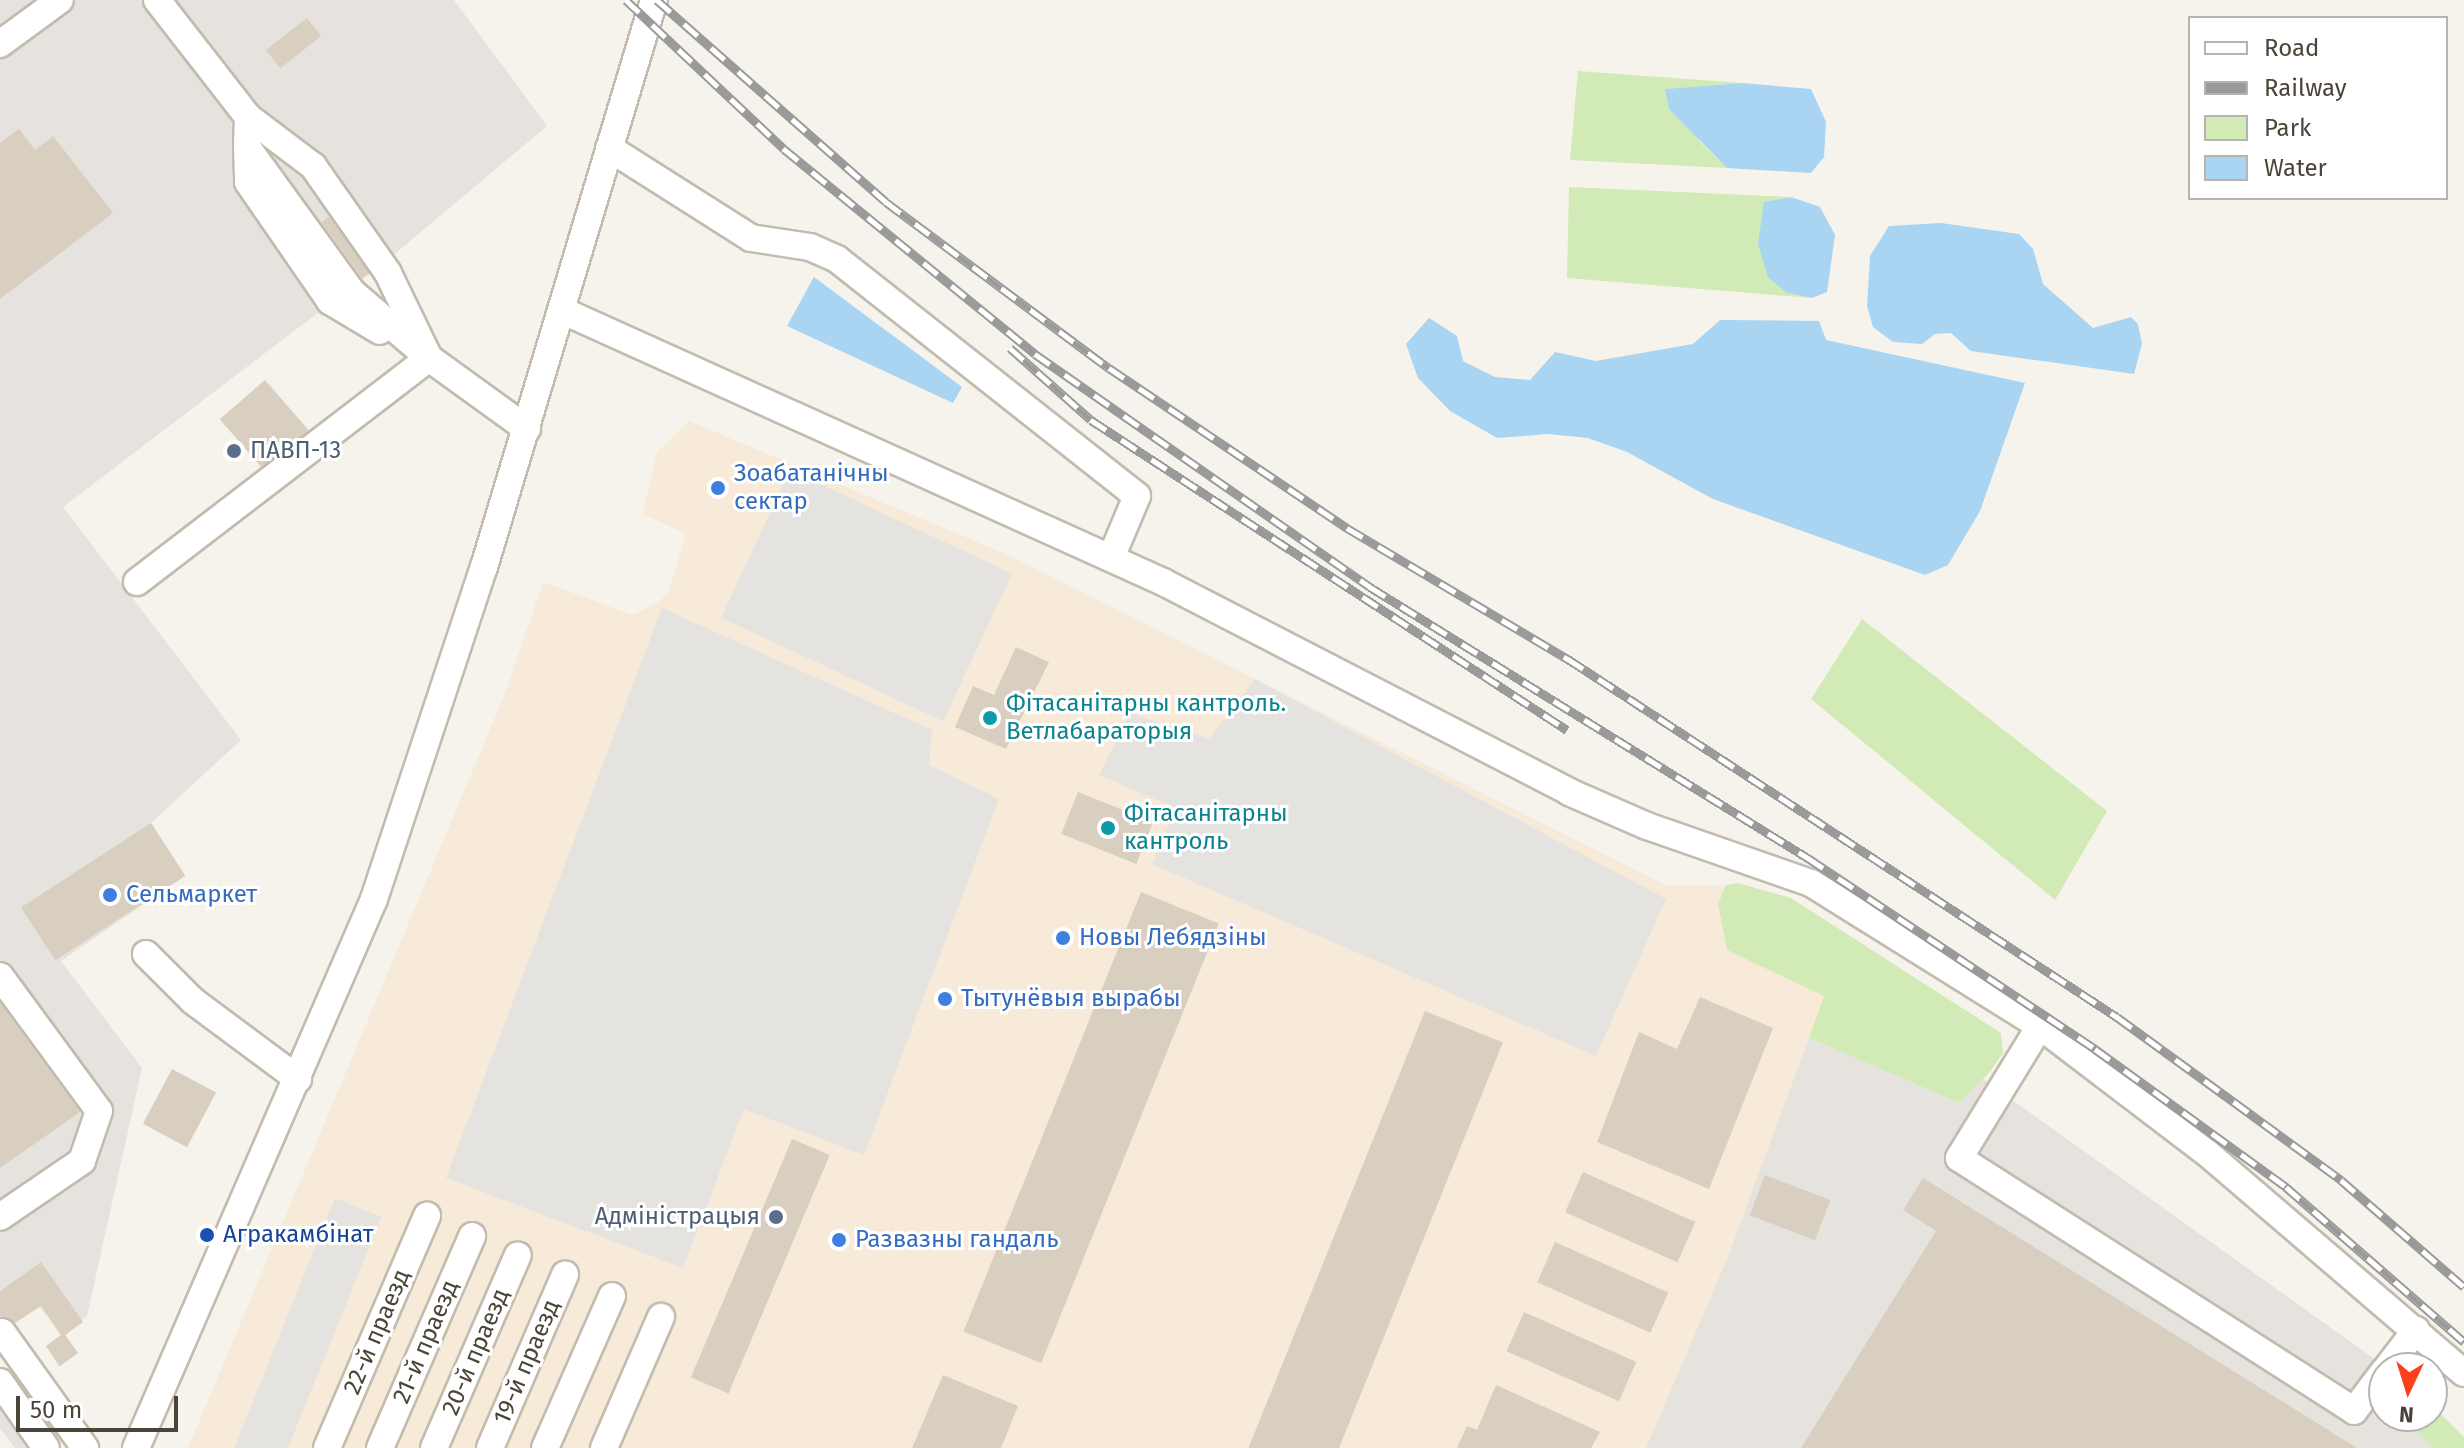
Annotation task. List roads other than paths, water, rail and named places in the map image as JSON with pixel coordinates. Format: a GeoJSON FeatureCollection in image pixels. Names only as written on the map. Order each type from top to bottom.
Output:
{"type":"FeatureCollection","features":[{"type":"Feature","properties":{"kind":"street"},"geometry":{"type":"LineString","coordinates":[[0,44],[60,0]]}},
{"type":"Feature","properties":{"kind":"street"},"geometry":{"type":"LineString","coordinates":[[157,0],[248,117],[313,166],[388,273],[426,355]]}},
{"type":"Feature","properties":{"kind":"street"},"geometry":{"type":"LineString","coordinates":[[136,1448],[374,899],[527,429],[654,0]]}},
{"type":"Feature","properties":{"kind":"street"},"geometry":{"type":"LineString","coordinates":[[248,117],[247,147],[352,292],[426,355],[527,429]]}},
{"type":"Feature","properties":{"kind":"street"},"geometry":{"type":"LineString","coordinates":[[609,148],[751,238],[810,247],[837,259],[1137,496],[1111,558]]}},
{"type":"Feature","properties":{"kind":"street"},"geometry":{"type":"LineString","coordinates":[[561,310],[1111,558],[1569,792],[1647,826],[1811,883],[2040,1026],[2207,1153],[2464,1373]]}},
{"type":"Feature","properties":{"kind":"street"},"geometry":{"type":"LineString","coordinates":[[137,582],[426,355]]}},
{"type":"Feature","properties":{"kind":"street"},"geometry":{"type":"LineString","coordinates":[[146,954],[193,1001],[298,1079]]}},
{"type":"Feature","properties":{"kind":"street"},"geometry":{"type":"LineString","coordinates":[[0,976],[99,1111],[82,1161],[0,1217]]}},
{"type":"Feature","properties":{"kind":"street"},"geometry":{"type":"LineString","coordinates":[[2040,1026],[1959,1158],[2354,1411],[2368,1392]]}},
{"type":"Feature","properties":{"kind":"street","name":"22-й праезд"},"geometry":{"type":"LineString","coordinates":[[327,1448],[427,1216]]}},
{"type":"Feature","properties":{"kind":"street","name":"21-й праезд"},"geometry":{"type":"LineString","coordinates":[[380,1448],[472,1236]]}},
{"type":"Feature","properties":{"kind":"street","name":"20-й праезд"},"geometry":{"type":"LineString","coordinates":[[434,1448],[518,1255]]}},
{"type":"Feature","properties":{"kind":"street","name":"19-й праезд"},"geometry":{"type":"LineString","coordinates":[[490,1448],[565,1275]]}},
{"type":"Feature","properties":{"kind":"street"},"geometry":{"type":"LineString","coordinates":[[545,1448],[612,1296]]}},
{"type":"Feature","properties":{"kind":"street"},"geometry":{"type":"LineString","coordinates":[[604,1448],[661,1317]]}},
{"type":"Feature","properties":{"kind":"street"},"geometry":{"type":"LineString","coordinates":[[2399,1352],[2416,1330]]}},
{"type":"Feature","properties":{"kind":"street"},"geometry":{"type":"LineString","coordinates":[[2,1332],[85,1448]]}},
{"type":"Feature","properties":{"kind":"street"},"geometry":{"type":"LineString","coordinates":[[0,1382],[46,1448]]}},
{"type":"Feature","properties":{"kind":"water"},"geometry":{"type":"Polygon","coordinates":[[[1742,83],[1811,89],[1826,122],[1824,157],[1811,173],[1727,168],[1669,109],[1665,89],[1742,83]]]}},
{"type":"Feature","properties":{"kind":"water"},"geometry":{"type":"Polygon","coordinates":[[[1791,197],[1820,207],[1835,235],[1827,292],[1812,298],[1787,293],[1768,277],[1758,244],[1764,202],[1791,197]]]}},
{"type":"Feature","properties":{"kind":"water"},"geometry":{"type":"Polygon","coordinates":[[[1941,223],[2019,234],[2033,249],[2043,284],[2093,328],[2131,317],[2138,324],[2142,344],[2134,374],[1971,351],[1951,333],[1935,334],[1922,344],[1893,342],[1873,327],[1867,306],[1870,256],[1889,226],[1941,223]]]}},
{"type":"Feature","properties":{"kind":"water"},"geometry":{"type":"Polygon","coordinates":[[[814,277],[962,387],[953,403],[787,326],[814,277]]]}},
{"type":"Feature","properties":{"kind":"water"},"geometry":{"type":"Polygon","coordinates":[[[1429,318],[1457,336],[1463,361],[1495,377],[1530,380],[1555,352],[1596,361],[1693,344],[1720,320],[1819,321],[1826,340],[2025,383],[1980,511],[1948,565],[1925,575],[1713,499],[1627,452],[1588,438],[1548,434],[1497,438],[1450,411],[1418,378],[1406,344],[1429,318]]]}},
{"type":"Feature","properties":{"kind":"railway"},"geometry":{"type":"LineString","coordinates":[[626,0],[784,149],[1035,354],[1370,587],[1808,858],[2095,1049],[2286,1187],[2464,1342]]}},
{"type":"Feature","properties":{"kind":"railway"},"geometry":{"type":"LineString","coordinates":[[657,0],[886,202],[1109,368],[1347,528],[1568,659],[2117,1017],[2341,1180],[2464,1287]]}},
{"type":"Feature","properties":{"kind":"railway"},"geometry":{"type":"LineString","coordinates":[[1010,348],[1091,420],[1567,730]]}},
{"type":"Feature","properties":{"kind":"place","name":"ПАВП-13"},"geometry":{"type":"Point","coordinates":[234,451]}},
{"type":"Feature","properties":{"kind":"place","name":"Зоабатанічны сектар"},"geometry":{"type":"Point","coordinates":[718,488]}},
{"type":"Feature","properties":{"kind":"place","name":"Фітасанітарны кантроль. Ветлабараторыя"},"geometry":{"type":"Point","coordinates":[990,718]}},
{"type":"Feature","properties":{"kind":"place","name":"Фітасанітарны кантроль"},"geometry":{"type":"Point","coordinates":[1108,828]}},
{"type":"Feature","properties":{"kind":"place","name":"Сельмаркет"},"geometry":{"type":"Point","coordinates":[110,895]}},
{"type":"Feature","properties":{"kind":"place","name":"Новы Лебядзіны"},"geometry":{"type":"Point","coordinates":[1063,938]}},
{"type":"Feature","properties":{"kind":"place","name":"Тытунёвыя вырабы"},"geometry":{"type":"Point","coordinates":[945,999]}},
{"type":"Feature","properties":{"kind":"place","name":"Адміністрацыя"},"geometry":{"type":"Point","coordinates":[776,1217]}},
{"type":"Feature","properties":{"kind":"place","name":"Агракамбінат"},"geometry":{"type":"Point","coordinates":[207,1235]}},
{"type":"Feature","properties":{"kind":"place","name":"Развазны гандаль"},"geometry":{"type":"Point","coordinates":[839,1240]}}]}
